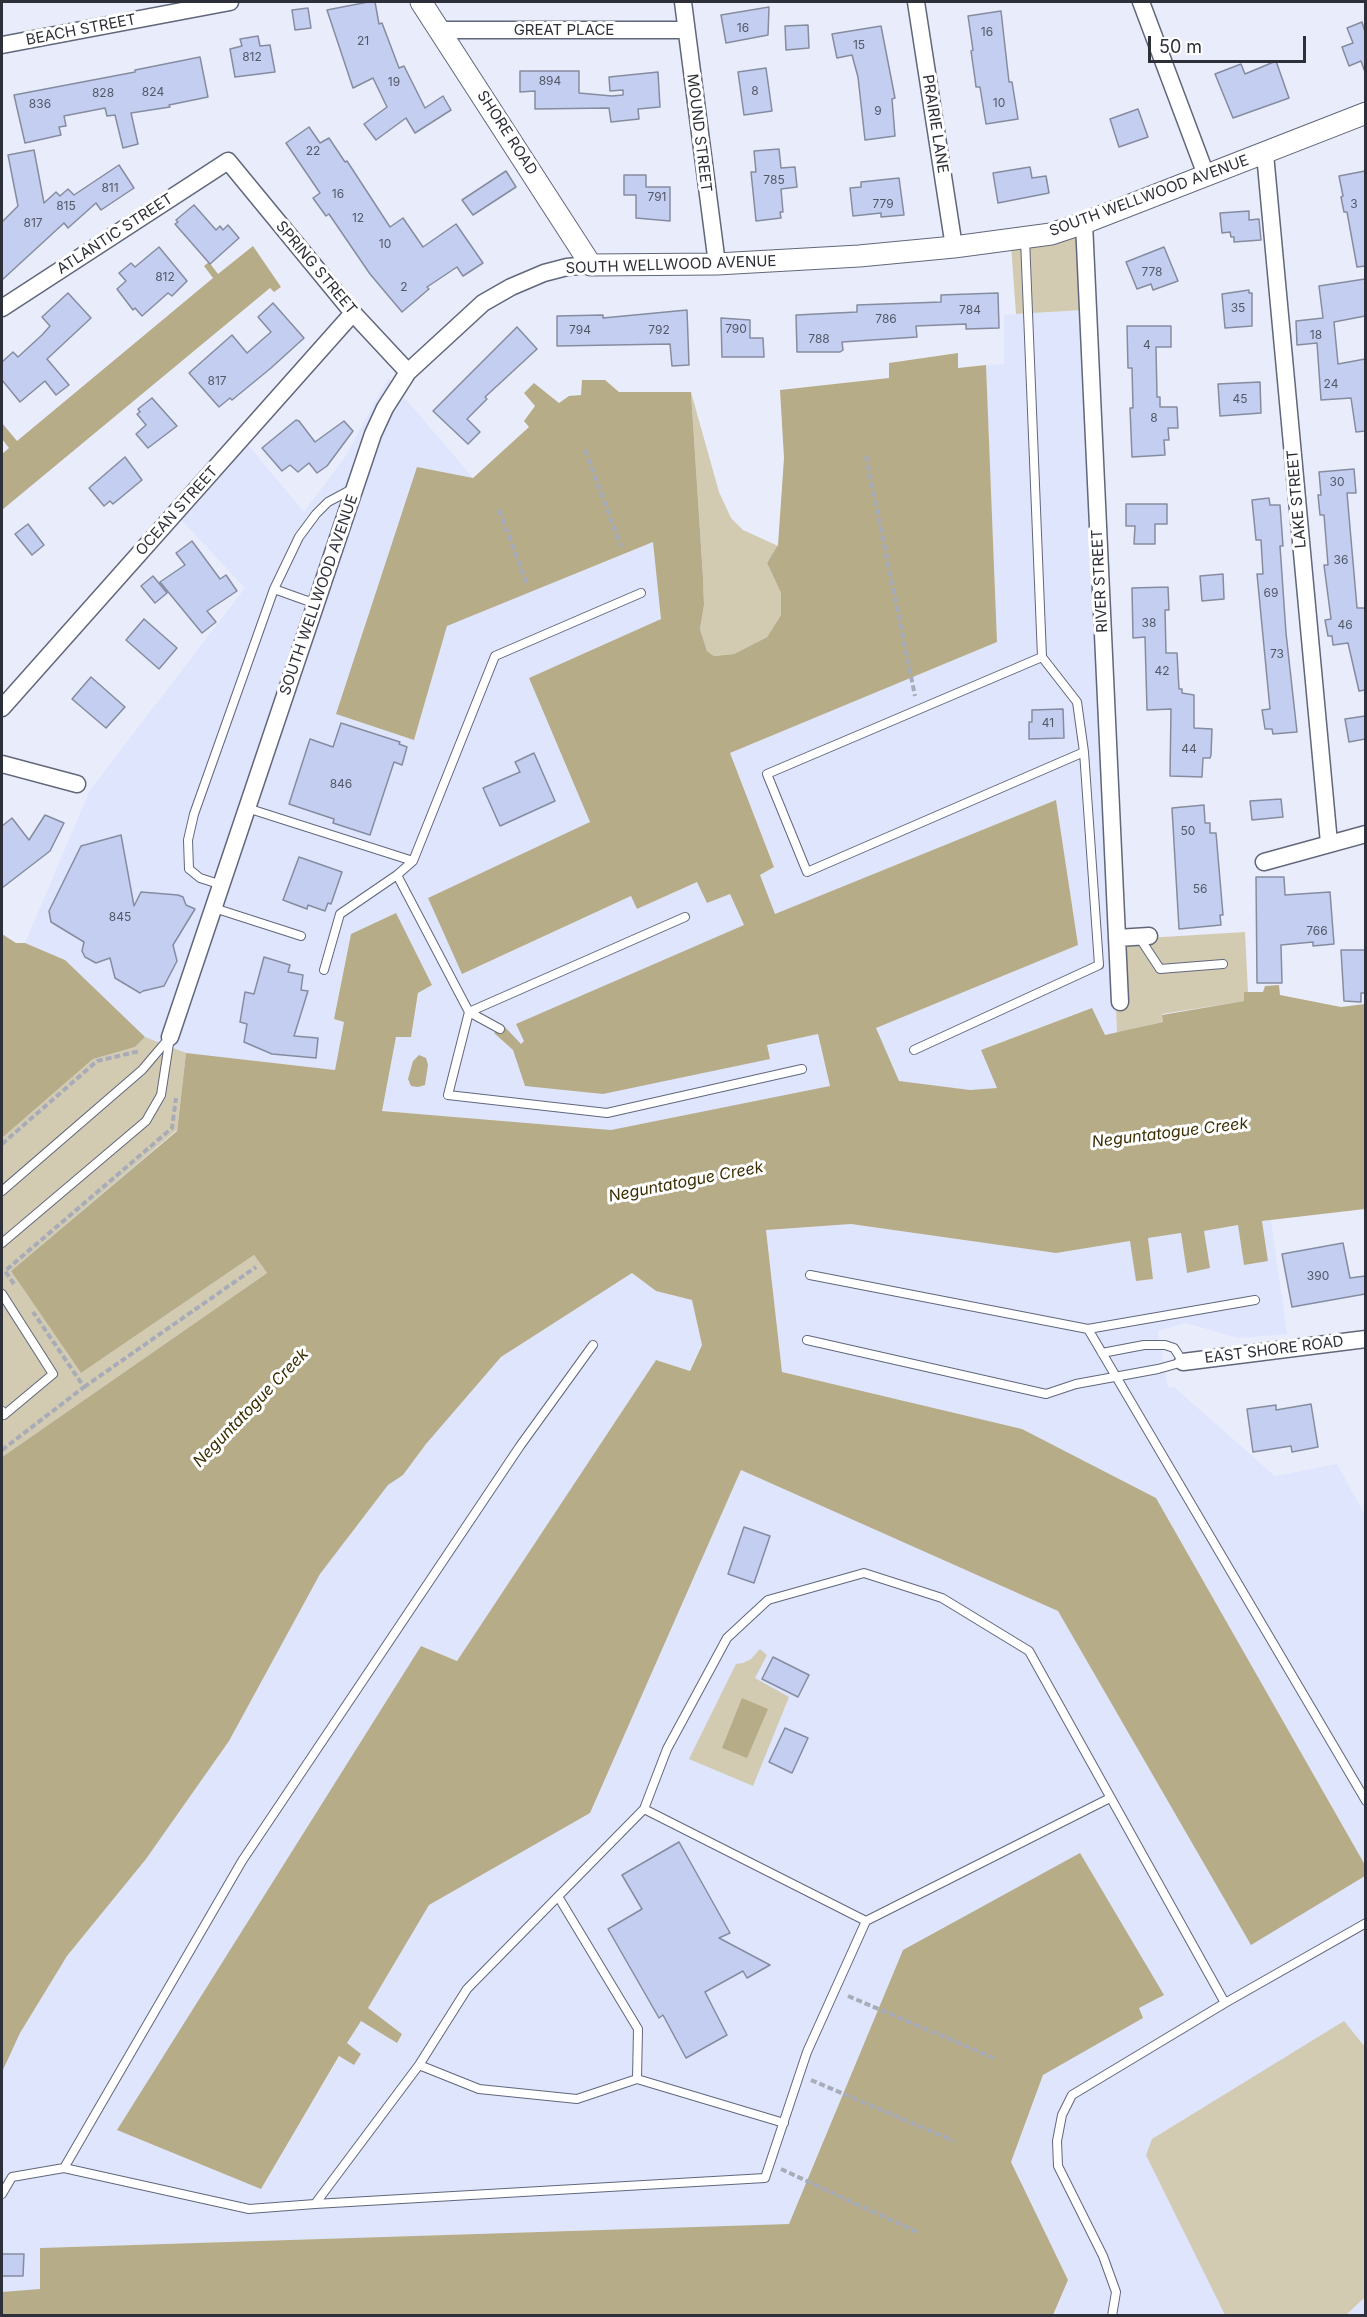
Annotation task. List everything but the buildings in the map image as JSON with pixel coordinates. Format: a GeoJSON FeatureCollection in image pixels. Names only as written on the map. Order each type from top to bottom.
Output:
{"type":"FeatureCollection","features":[{"type":"Feature","properties":{"kind":"street","name":"BEACH STREET"},"geometry":{"type":"LineString","coordinates":[[2,45],[230,2]]}},
{"type":"Feature","properties":{"kind":"street","name":"SHORE ROAD"},"geometry":{"type":"LineString","coordinates":[[421,2],[442,30],[591,265]]}},
{"type":"Feature","properties":{"kind":"street","name":"MOUND STREET"},"geometry":{"type":"LineString","coordinates":[[683,2],[717,264]]}},
{"type":"Feature","properties":{"kind":"street","name":"PRAIRIE LANE"},"geometry":{"type":"LineString","coordinates":[[916,2],[954,247]]}},
{"type":"Feature","properties":{"kind":"street"},"geometry":{"type":"LineString","coordinates":[[1141,2],[1206,175]]}},
{"type":"Feature","properties":{"kind":"street","name":"GREAT PLACE"},"geometry":{"type":"LineString","coordinates":[[442,30],[686,30]]}},
{"type":"Feature","properties":{"kind":"street","name":"SOUTH WELLWOOD AVENUE"},"geometry":{"type":"LineString","coordinates":[[170,1037],[373,435],[385,408],[408,372],[483,303],[511,286],[567,267],[717,264],[859,256],[1025,239],[1051,234],[1265,154],[1365,113]]}},
{"type":"Feature","properties":{"kind":"street","name":"LAKE STREET"},"geometry":{"type":"LineString","coordinates":[[1265,154],[1329,843]]}},
{"type":"Feature","properties":{"kind":"street","name":"ATLANTIC STREET"},"geometry":{"type":"LineString","coordinates":[[2,308],[228,161]]}},
{"type":"Feature","properties":{"kind":"street","name":"SPRING STREET"},"geometry":{"type":"LineString","coordinates":[[228,161],[353,314],[408,372]]}},
{"type":"Feature","properties":{"kind":"street","name":"RIVER STREET"},"geometry":{"type":"LineString","coordinates":[[1084,223],[1120,1002]]}},
{"type":"Feature","properties":{"kind":"street","name":"OCEAN STREET"},"geometry":{"type":"LineString","coordinates":[[2,708],[353,314]]}},
{"type":"Feature","properties":{"kind":"street"},"geometry":{"type":"LineString","coordinates":[[2,764],[77,784]]}},
{"type":"Feature","properties":{"kind":"street"},"geometry":{"type":"LineString","coordinates":[[1264,862],[1365,834]]}},
{"type":"Feature","properties":{"kind":"street"},"geometry":{"type":"LineString","coordinates":[[1117,938],[1144,937]]}},
{"type":"Feature","properties":{"kind":"street","name":"EAST SHORE ROAD"},"geometry":{"type":"LineString","coordinates":[[1183,1362],[1365,1338]]}},
{"type":"Feature","properties":{"kind":"lane"},"geometry":{"type":"LineString","coordinates":[[914,1050],[1099,965],[1084,752],[1077,702],[1042,657],[1025,239]]}},
{"type":"Feature","properties":{"kind":"lane"},"geometry":{"type":"LineString","coordinates":[[222,885],[200,878],[189,869],[188,840],[194,814],[274,589],[299,537],[316,514],[339,494],[355,487]]}},
{"type":"Feature","properties":{"kind":"lane"},"geometry":{"type":"LineString","coordinates":[[274,589],[316,604]]}},
{"type":"Feature","properties":{"kind":"lane"},"geometry":{"type":"LineString","coordinates":[[324,970],[340,914],[397,875],[413,861],[495,656],[641,593]]}},
{"type":"Feature","properties":{"kind":"lane"},"geometry":{"type":"LineString","coordinates":[[1042,657],[767,774],[807,872],[1084,752]]}},
{"type":"Feature","properties":{"kind":"lane"},"geometry":{"type":"LineString","coordinates":[[247,807],[413,861]]}},
{"type":"Feature","properties":{"kind":"lane"},"geometry":{"type":"LineString","coordinates":[[397,875],[469,1012],[500,1029]]}},
{"type":"Feature","properties":{"kind":"lane"},"geometry":{"type":"LineString","coordinates":[[214,908],[301,936]]}},
{"type":"Feature","properties":{"kind":"lane"},"geometry":{"type":"LineString","coordinates":[[469,1012],[685,917]]}},
{"type":"Feature","properties":{"kind":"lane"},"geometry":{"type":"LineString","coordinates":[[1144,937],[1160,969],[1223,964]]}},
{"type":"Feature","properties":{"kind":"lane"},"geometry":{"type":"LineString","coordinates":[[469,1012],[448,1095],[607,1113],[802,1069]]}},
{"type":"Feature","properties":{"kind":"lane"},"geometry":{"type":"LineString","coordinates":[[2,1191],[142,1070],[170,1037]]}},
{"type":"Feature","properties":{"kind":"lane"},"geometry":{"type":"LineString","coordinates":[[2,1243],[146,1121],[161,1095],[170,1037]]}},
{"type":"Feature","properties":{"kind":"lane"},"geometry":{"type":"LineString","coordinates":[[810,1275],[1088,1329],[1256,1300]]}},
{"type":"Feature","properties":{"kind":"lane"},"geometry":{"type":"LineString","coordinates":[[2,1294],[53,1374],[4,1415],[2,1411]]}},
{"type":"Feature","properties":{"kind":"lane"},"geometry":{"type":"LineString","coordinates":[[1088,1329],[1365,1801]]}},
{"type":"Feature","properties":{"kind":"lane"},"geometry":{"type":"LineString","coordinates":[[807,1340],[1046,1394],[1076,1384],[1158,1369],[1183,1362],[1174,1348],[1165,1345],[1144,1345],[1102,1353]]}},
{"type":"Feature","properties":{"kind":"lane"},"geometry":{"type":"LineString","coordinates":[[64,2168],[242,1861],[520,1446],[593,1345]]}},
{"type":"Feature","properties":{"kind":"lane"},"geometry":{"type":"LineString","coordinates":[[315,2204],[419,2065],[467,1989],[644,1809],[667,1749],[727,1638],[768,1600],[864,1573],[942,1598],[1029,1651],[1225,2003]]}},
{"type":"Feature","properties":{"kind":"lane"},"geometry":{"type":"LineString","coordinates":[[2,2193],[12,2177],[64,2168],[249,2209],[765,2178],[807,2052],[866,1921],[1110,1798]]}},
{"type":"Feature","properties":{"kind":"lane"},"geometry":{"type":"LineString","coordinates":[[644,1809],[866,1921]]}},
{"type":"Feature","properties":{"kind":"lane"},"geometry":{"type":"LineString","coordinates":[[559,1898],[638,2029],[637,2079]]}},
{"type":"Feature","properties":{"kind":"lane"},"geometry":{"type":"LineString","coordinates":[[1112,2316],[1116,2292],[1103,2256],[1058,2166],[1057,2141],[1062,2115],[1072,2095],[1225,2003],[1365,1923]]}},
{"type":"Feature","properties":{"kind":"lane"},"geometry":{"type":"LineString","coordinates":[[419,2065],[479,2089],[577,2099],[637,2079],[784,2123]]}},
{"type":"Feature","properties":{"kind":"path"},"geometry":{"type":"LineString","coordinates":[[585,450],[621,546]]}},
{"type":"Feature","properties":{"kind":"path"},"geometry":{"type":"LineString","coordinates":[[866,456],[912,682]]}},
{"type":"Feature","properties":{"kind":"path"},"geometry":{"type":"LineString","coordinates":[[499,510],[527,584]]}},
{"type":"Feature","properties":{"kind":"path"},"geometry":{"type":"LineString","coordinates":[[2,1144],[97,1061],[144,1050]]}},
{"type":"Feature","properties":{"kind":"path"},"geometry":{"type":"LineString","coordinates":[[18,1290],[5,1271],[172,1128],[177,1096]]}},
{"type":"Feature","properties":{"kind":"path"},"geometry":{"type":"LineString","coordinates":[[2,1450],[84,1387],[256,1267]]}},
{"type":"Feature","properties":{"kind":"path"},"geometry":{"type":"LineString","coordinates":[[32,1310],[84,1387]]}},
{"type":"Feature","properties":{"kind":"path"},"geometry":{"type":"LineString","coordinates":[[835,1990],[994,2058]]}},
{"type":"Feature","properties":{"kind":"path"},"geometry":{"type":"LineString","coordinates":[[800,2075],[954,2141]]}},
{"type":"Feature","properties":{"kind":"path"},"geometry":{"type":"LineString","coordinates":[[770,2164],[919,2233]]}},
{"type":"Feature","properties":{"kind":"shaded area"},"geometry":{"type":"Polygon","coordinates":[[[1081,231],[1083,310],[1016,314],[1011,245],[1081,231]]]}},
{"type":"Feature","properties":{"kind":"shaded area"},"geometry":{"type":"Polygon","coordinates":[[[1083,310],[1117,1033],[1105,1035],[1091,1008],[981,1050],[998,1088],[970,1090],[899,1082],[876,1028],[1078,945],[1056,800],[775,915],[760,875],[774,866],[730,753],[997,642],[986,365],[1004,364],[1004,315],[1083,310]]]}},
{"type":"Feature","properties":{"kind":"shaded area"},"geometry":{"type":"Polygon","coordinates":[[[388,378],[473,478],[417,467],[414,740],[447,626],[654,542],[661,619],[529,678],[590,823],[428,898],[463,974],[632,896],[637,909],[698,882],[730,894],[744,926],[517,1024],[524,1041],[521,1044],[494,1033],[513,1050],[525,1086],[769,1059],[767,1045],[818,1034],[830,1087],[611,1130],[382,1111],[396,1037],[411,1037],[419,993],[432,985],[395,913],[351,934],[334,1019],[344,1021],[335,1070],[186,1053],[81,1373],[254,1255],[2,1457],[2,1138],[93,1059],[65,960],[25,943],[90,790],[245,588],[172,510],[238,433],[304,512],[345,457],[388,378]]]}},
{"type":"Feature","properties":{"kind":"shaded area"},"geometry":{"type":"Polygon","coordinates":[[[691,392],[719,492],[731,518],[743,530],[778,546],[767,563],[781,593],[781,615],[767,637],[734,654],[714,656],[707,651],[700,629],[704,605],[703,577],[691,392]]]}},
{"type":"Feature","properties":{"kind":"shaded area"},"geometry":{"type":"Polygon","coordinates":[[[1245,932],[1248,992],[1244,993],[1245,1001],[1162,1014],[1163,1022],[1117,1033],[1113,940],[1245,932]]]}},
{"type":"Feature","properties":{"kind":"shaded area"},"geometry":{"type":"Polygon","coordinates":[[[145,1037],[186,1053],[177,1130],[11,1271],[81,1373],[254,1255],[267,1273],[2,1457],[2,1138],[93,1059],[135,1047],[145,1037]]]}},
{"type":"Feature","properties":{"kind":"shaded area"},"geometry":{"type":"Polygon","coordinates":[[[1271,1220],[1287,1334],[1238,1338],[1186,1323],[1158,1331],[1168,1388],[1174,1387],[1275,1476],[1337,1464],[1365,1515],[1365,1865],[1156,1498],[1022,1429],[782,1372],[766,1230],[851,1224],[1056,1253],[1131,1241],[1136,1281],[1153,1279],[1147,1238],[1181,1233],[1187,1273],[1204,1231],[1238,1224],[1244,1265],[1268,1261],[1262,1221],[1271,1220]]]}},
{"type":"Feature","properties":{"kind":"shaded area"},"geometry":{"type":"Polygon","coordinates":[[[632,1273],[656,1291],[692,1300],[702,1345],[689,1371],[656,1360],[457,1661],[422,1646],[261,2189],[340,2056],[361,2054],[347,2044],[361,2020],[396,2043],[402,2034],[368,2008],[429,1905],[590,1813],[741,1470],[1058,1610],[1251,1944],[1365,1876],[1365,2315],[1053,2315],[1068,2280],[1011,2162],[1043,2075],[1143,2018],[1139,2009],[903,1951],[789,2224],[40,2248],[40,2290],[2,2292],[2,2072],[20,2033],[67,1956],[146,1859],[229,1741],[320,1574],[388,1485],[403,1475],[426,1444],[501,1357],[632,1273]]]}},
{"type":"Feature","properties":{"kind":"shaded area"},"geometry":{"type":"Polygon","coordinates":[[[760,1649],[767,1655],[755,1678],[789,1697],[753,1786],[689,1759],[736,1664],[751,1659],[760,1649]]]}},
{"type":"Feature","properties":{"kind":"shaded area"},"geometry":{"type":"Polygon","coordinates":[[[1344,2021],[1365,2047],[1365,2297],[1346,2315],[1225,2315],[1146,2155],[1152,2139],[1344,2021]]]}},
{"type":"Feature","properties":{"kind":"water"},"geometry":{"type":"Polygon","coordinates":[[[253,246],[281,287],[274,292],[270,288],[2,510],[2,454],[9,448],[2,439],[2,423],[17,441],[213,278],[204,266],[209,262],[218,274],[253,246]]]}},
{"type":"Feature","properties":{"kind":"water","name":"Neguntatogue Creek"},"geometry":{"type":"Polygon","coordinates":[[[958,353],[958,368],[986,365],[997,642],[730,753],[774,867],[760,875],[775,914],[1056,800],[1078,945],[876,1028],[899,1081],[970,1090],[997,1088],[981,1050],[1092,1008],[1105,1035],[1163,1022],[1162,1015],[1244,1001],[1244,992],[1263,992],[1265,986],[1279,985],[1280,995],[1341,1007],[1365,1004],[1365,1209],[1262,1221],[1268,1261],[1244,1265],[1238,1225],[1204,1231],[1210,1268],[1187,1273],[1181,1233],[1148,1238],[1153,1279],[1136,1281],[1130,1241],[1056,1253],[851,1224],[766,1230],[782,1372],[1022,1429],[1156,1498],[1365,1865],[1365,1876],[1251,1945],[1058,1611],[741,1470],[590,1813],[429,1905],[368,2008],[402,2034],[397,2043],[361,2021],[347,2043],[361,2054],[354,2065],[339,2056],[261,2189],[117,2130],[421,1646],[457,1661],[656,1360],[690,1371],[702,1345],[692,1300],[656,1291],[632,1273],[501,1357],[426,1444],[403,1475],[388,1485],[320,1574],[229,1741],[146,1859],[67,1956],[20,2033],[2,2072],[2,1457],[267,1273],[254,1255],[81,1373],[11,1271],[177,1131],[186,1053],[335,1070],[344,1022],[334,1019],[351,934],[396,913],[432,985],[418,993],[411,1037],[396,1037],[382,1111],[611,1130],[830,1086],[818,1034],[767,1045],[770,1059],[603,1094],[525,1086],[513,1050],[494,1033],[503,1025],[521,1044],[524,1041],[516,1024],[744,925],[730,894],[707,903],[697,882],[637,909],[631,896],[462,974],[428,898],[590,822],[529,678],[661,619],[653,542],[447,626],[414,740],[336,714],[417,467],[473,478],[529,427],[524,421],[535,406],[524,393],[534,383],[559,403],[569,396],[581,395],[582,380],[605,380],[619,392],[691,392],[703,577],[704,605],[700,629],[707,651],[714,656],[734,654],[767,637],[781,615],[781,593],[767,563],[778,545],[784,458],[780,390],[889,378],[889,363],[958,353]]]}},
{"type":"Feature","properties":{"kind":"water"},"geometry":{"type":"Polygon","coordinates":[[[2,934],[16,943],[25,943],[65,960],[145,1037],[135,1047],[93,1059],[2,1138],[2,934]]]}},
{"type":"Feature","properties":{"kind":"water"},"geometry":{"type":"Polygon","coordinates":[[[419,1055],[426,1058],[428,1065],[425,1085],[411,1086],[408,1079],[413,1061],[419,1055]]]}},
{"type":"Feature","properties":{"kind":"water"},"geometry":{"type":"Polygon","coordinates":[[[742,1698],[768,1709],[747,1758],[722,1748],[742,1698]]]}},
{"type":"Feature","properties":{"kind":"water"},"geometry":{"type":"Polygon","coordinates":[[[1080,1853],[1164,1995],[1139,2008],[1143,2018],[1043,2075],[1011,2162],[1068,2280],[1053,2315],[2,2315],[2,2292],[40,2289],[40,2248],[789,2224],[903,1950],[1080,1853]]]}}]}
